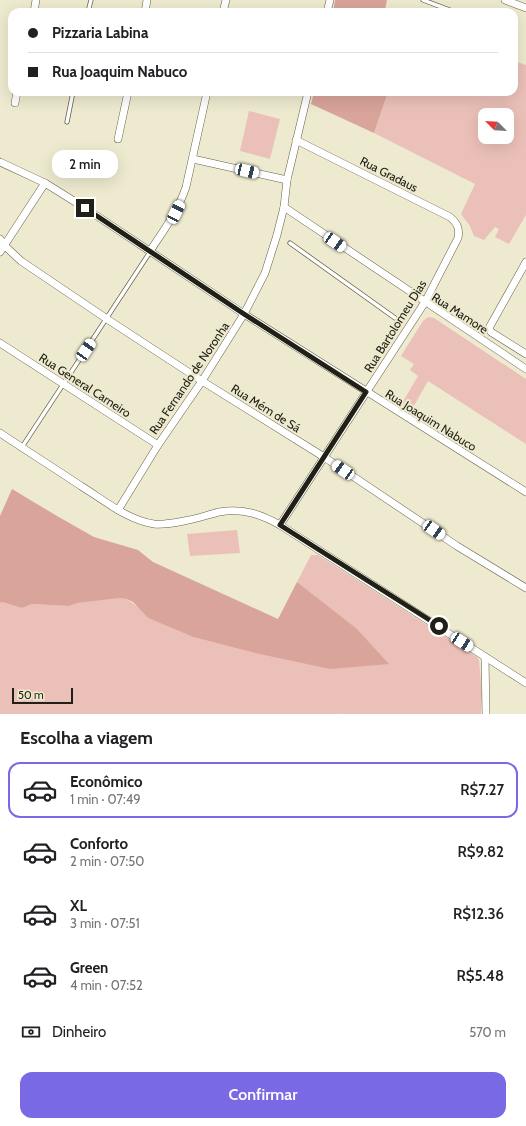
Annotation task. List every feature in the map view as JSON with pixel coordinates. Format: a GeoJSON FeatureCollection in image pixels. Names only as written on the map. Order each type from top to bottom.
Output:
{"type":"FeatureCollection","features":[{"type":"Feature","properties":{"kind":"street"},"geometry":{"type":"LineString","coordinates":[[505,0],[526,8]]}},
{"type":"Feature","properties":{"kind":"street"},"geometry":{"type":"LineString","coordinates":[[14,103],[16,96]]}},
{"type":"Feature","properties":{"kind":"street"},"geometry":{"type":"LineString","coordinates":[[118,139],[127,96]]}},
{"type":"Feature","properties":{"kind":"street"},"geometry":{"type":"LineString","coordinates":[[150,251],[182,201],[206,96]]}},
{"type":"Feature","properties":{"kind":"street","name":"Rua Fernando de Noronha"},"geometry":{"type":"LineString","coordinates":[[118,510],[158,445],[202,381],[244,314],[265,273],[284,207],[287,180],[307,96]]}},
{"type":"Feature","properties":{"kind":"street","name":"Rua Gradaus"},"geometry":{"type":"LineString","coordinates":[[296,140],[450,217],[458,226],[458,238]]}},
{"type":"Feature","properties":{"kind":"street"},"geometry":{"type":"LineString","coordinates":[[193,158],[287,180]]}},
{"type":"Feature","properties":{"kind":"street","name":"Rua Joaquim Nabuco"},"geometry":{"type":"LineString","coordinates":[[0,162],[44,183],[85,208],[244,314],[526,492]]}},
{"type":"Feature","properties":{"kind":"street"},"geometry":{"type":"LineString","coordinates":[[0,252],[2,242],[44,183]]}},
{"type":"Feature","properties":{"kind":"street","name":"Rua Mamore"},"geometry":{"type":"LineString","coordinates":[[284,207],[526,369]]}},
{"type":"Feature","properties":{"kind":"street","name":"Rua Bartolomeu Dias"},"geometry":{"type":"LineString","coordinates":[[280,525],[424,302],[458,238]]}},
{"type":"Feature","properties":{"kind":"street","name":"Rua Mém de Sá"},"geometry":{"type":"LineString","coordinates":[[2,242],[21,261],[107,319],[202,381],[324,457],[457,546],[526,588]]}},
{"type":"Feature","properties":{"kind":"street"},"geometry":{"type":"LineString","coordinates":[[526,262],[488,328],[491,332],[526,354]]}},
{"type":"Feature","properties":{"kind":"street","name":"Rua General Carneiro"},"geometry":{"type":"LineString","coordinates":[[0,343],[158,445]]}},
{"type":"Feature","properties":{"kind":"street"},"geometry":{"type":"LineString","coordinates":[[0,433],[118,510],[135,518],[156,524],[193,520],[219,512],[246,511],[262,515],[280,525],[526,683]]}},
{"type":"Feature","properties":{"kind":"street"},"geometry":{"type":"LineString","coordinates":[[485,657],[486,714]]}},
{"type":"Feature","properties":{"kind":"lane"},"geometry":{"type":"LineString","coordinates":[[423,0],[444,8]]}},
{"type":"Feature","properties":{"kind":"lane"},"geometry":{"type":"LineString","coordinates":[[67,122],[71,96]]}},
{"type":"Feature","properties":{"kind":"lane"},"geometry":{"type":"LineString","coordinates":[[290,243],[395,318]]}},
{"type":"Feature","properties":{"kind":"lane"},"geometry":{"type":"LineString","coordinates":[[22,448],[150,251]]}},
{"type":"Feature","properties":{"kind":"shaded area"},"geometry":{"type":"Polygon","coordinates":[[[335,0],[387,0],[385,8],[334,8],[335,0]]]}},
{"type":"Feature","properties":{"kind":"shaded area"},"geometry":{"type":"Polygon","coordinates":[[[518,62],[526,65],[526,215],[509,244],[495,237],[499,229],[495,227],[484,240],[474,236],[470,226],[461,214],[475,184],[374,133],[387,96],[518,96],[518,62]]]}},
{"type":"Feature","properties":{"kind":"shaded area"},"geometry":{"type":"Polygon","coordinates":[[[313,96],[387,96],[374,133],[311,104],[313,96]]]}},
{"type":"Feature","properties":{"kind":"shaded area"},"geometry":{"type":"Polygon","coordinates":[[[249,111],[280,119],[270,159],[240,151],[249,111]]]}},
{"type":"Feature","properties":{"kind":"shaded area"},"geometry":{"type":"Polygon","coordinates":[[[428,317],[434,318],[526,379],[526,444],[428,381],[411,411],[401,405],[418,376],[410,370],[414,364],[401,356],[423,321],[428,317]]]}},
{"type":"Feature","properties":{"kind":"shaded area"},"geometry":{"type":"Polygon","coordinates":[[[12,489],[94,537],[138,550],[153,562],[278,619],[297,582],[356,628],[389,664],[330,669],[251,652],[193,637],[148,618],[133,602],[127,599],[118,598],[78,603],[69,606],[32,604],[22,608],[2,602],[0,603],[0,516],[12,489]]]}},
{"type":"Feature","properties":{"kind":"shaded area"},"geometry":{"type":"Polygon","coordinates":[[[237,530],[240,553],[190,556],[187,534],[237,530]]]}},
{"type":"Feature","properties":{"kind":"shaded area"},"geometry":{"type":"Polygon","coordinates":[[[311,555],[318,555],[477,657],[479,660],[482,695],[481,714],[0,714],[0,603],[2,602],[22,608],[32,604],[69,606],[109,598],[127,599],[139,608],[148,618],[193,637],[251,652],[356,628],[297,582],[311,555]]]}},
{"type":"Feature","properties":{"kind":"route"},"geometry":{"type":"LineString","coordinates":[[85,208],[244,314],[366,392],[280,525],[439,626]]}}]}
